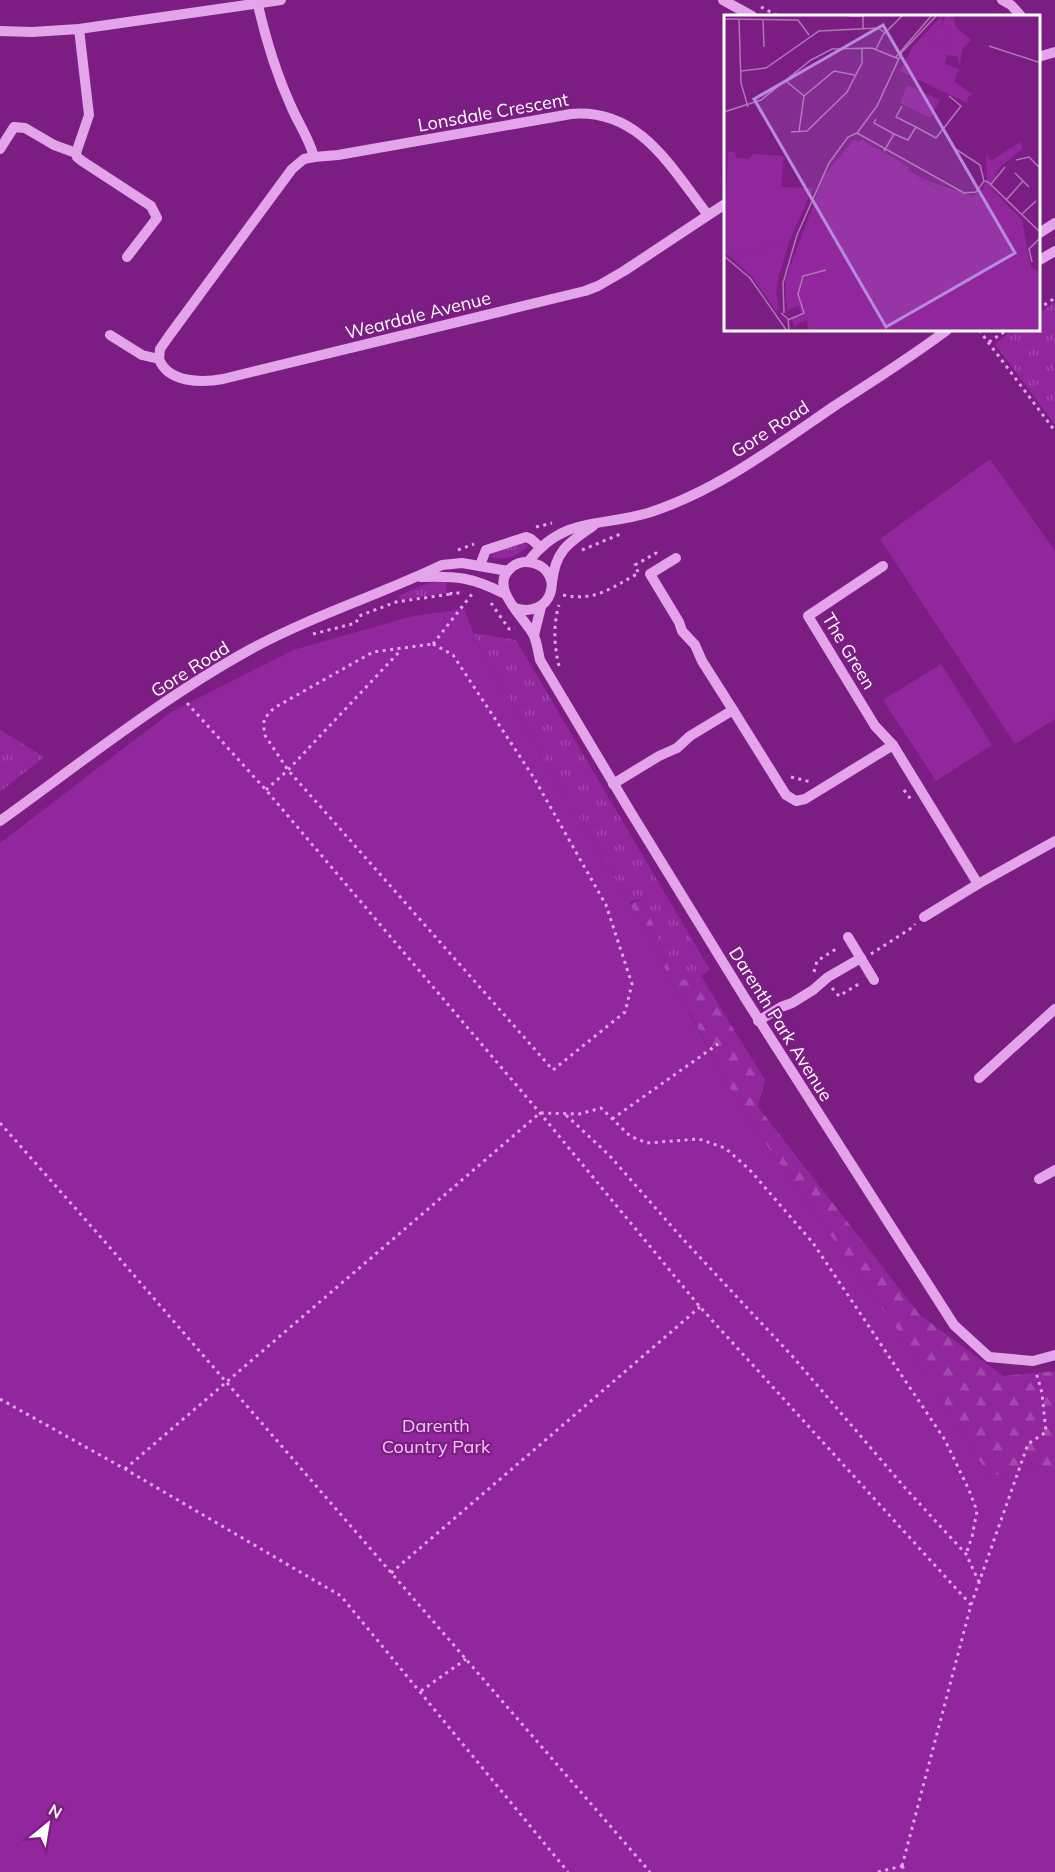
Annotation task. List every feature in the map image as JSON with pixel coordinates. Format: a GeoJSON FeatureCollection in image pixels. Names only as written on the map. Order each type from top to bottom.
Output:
{"type":"FeatureCollection","features":[{"type":"Feature","properties":{"kind":"street"},"geometry":{"type":"LineString","coordinates":[[0,31],[32,32],[78,29],[281,0]]}},
{"type":"Feature","properties":{"kind":"street"},"geometry":{"type":"LineString","coordinates":[[723,0],[750,15]]}},
{"type":"Feature","properties":{"kind":"street"},"geometry":{"type":"LineString","coordinates":[[1002,0],[1011,5],[1020,15]]}},
{"type":"Feature","properties":{"kind":"street"},"geometry":{"type":"LineString","coordinates":[[258,5],[267,44],[286,96],[314,157]]}},
{"type":"Feature","properties":{"kind":"street"},"geometry":{"type":"LineString","coordinates":[[78,29],[89,115],[76,153],[77,157],[151,206],[157,218],[127,257]]}},
{"type":"Feature","properties":{"kind":"street"},"geometry":{"type":"LineString","coordinates":[[1040,56],[1055,52]]}},
{"type":"Feature","properties":{"kind":"street","name":"Lonsdale Crescent"},"geometry":{"type":"LineString","coordinates":[[159,359],[160,349],[169,336],[292,169],[300,161],[314,157],[338,155],[565,115],[590,114],[619,121],[643,135],[708,215]]}},
{"type":"Feature","properties":{"kind":"street"},"geometry":{"type":"LineString","coordinates":[[0,149],[14,127],[25,128],[54,145],[76,153]]}},
{"type":"Feature","properties":{"kind":"street","name":"Weardale Avenue"},"geometry":{"type":"LineString","coordinates":[[110,335],[142,355],[159,359],[162,366],[182,378],[208,381],[585,291],[624,271],[724,205]]}},
{"type":"Feature","properties":{"kind":"street"},"geometry":{"type":"LineString","coordinates":[[1040,233],[1055,223]]}},
{"type":"Feature","properties":{"kind":"street"},"geometry":{"type":"LineString","coordinates":[[1040,260],[1055,251]]}},
{"type":"Feature","properties":{"kind":"street","name":"Gore Road"},"geometry":{"type":"LineString","coordinates":[[528,562],[540,547],[568,528],[648,513],[687,498],[727,477],[944,332]]}},
{"type":"Feature","properties":{"kind":"street","name":"Gore Road"},"geometry":{"type":"LineString","coordinates":[[552,586],[554,566],[560,554],[575,538],[597,524]]}},
{"type":"Feature","properties":{"kind":"street"},"geometry":{"type":"LineString","coordinates":[[480,565],[486,550],[526,537],[540,547]]}},
{"type":"Feature","properties":{"kind":"street"},"geometry":{"type":"LineString","coordinates":[[676,558],[650,574],[682,631],[695,645],[697,662],[733,710],[794,805],[893,745]]}},
{"type":"Feature","properties":{"kind":"street"},"geometry":{"type":"LineString","coordinates":[[528,562],[545,569],[552,586],[550,596],[541,607],[524,611],[515,608],[505,594],[503,581],[513,566],[528,562]]}},
{"type":"Feature","properties":{"kind":"street","name":"Gore Road"},"geometry":{"type":"LineString","coordinates":[[0,821],[143,718],[231,661],[294,628],[442,565],[462,563],[508,571]]}},
{"type":"Feature","properties":{"kind":"street","name":"The Green"},"geometry":{"type":"LineString","coordinates":[[883,566],[808,616],[875,726],[893,745],[978,884]]}},
{"type":"Feature","properties":{"kind":"street","name":"Gore Road"},"geometry":{"type":"LineString","coordinates":[[416,578],[463,577],[483,583],[505,594]]}},
{"type":"Feature","properties":{"kind":"street","name":"Darenth Park Avenue"},"geometry":{"type":"LineString","coordinates":[[534,635],[541,607]]}},
{"type":"Feature","properties":{"kind":"street","name":"Darenth Park Avenue"},"geometry":{"type":"LineString","coordinates":[[515,608],[534,635],[540,660],[758,1021],[954,1325],[989,1357],[1033,1361],[1055,1356]]}},
{"type":"Feature","properties":{"kind":"street"},"geometry":{"type":"LineString","coordinates":[[613,784],[674,750],[690,736],[733,710]]}},
{"type":"Feature","properties":{"kind":"street"},"geometry":{"type":"LineString","coordinates":[[924,917],[1055,841]]}},
{"type":"Feature","properties":{"kind":"street"},"geometry":{"type":"LineString","coordinates":[[848,937],[874,980]]}},
{"type":"Feature","properties":{"kind":"street"},"geometry":{"type":"LineString","coordinates":[[758,1021],[801,998],[828,977],[861,958]]}},
{"type":"Feature","properties":{"kind":"street"},"geometry":{"type":"LineString","coordinates":[[979,1078],[1054,1012]]}},
{"type":"Feature","properties":{"kind":"street"},"geometry":{"type":"LineString","coordinates":[[1039,1179],[1055,1170]]}},
{"type":"Feature","properties":{"kind":"path"},"geometry":{"type":"LineString","coordinates":[[1040,308],[1055,298]]}},
{"type":"Feature","properties":{"kind":"path"},"geometry":{"type":"LineString","coordinates":[[980,332],[1055,431]]}},
{"type":"Feature","properties":{"kind":"path"},"geometry":{"type":"LineString","coordinates":[[988,342],[1004,332]]}},
{"type":"Feature","properties":{"kind":"path"},"geometry":{"type":"LineString","coordinates":[[532,528],[557,521]]}},
{"type":"Feature","properties":{"kind":"path"},"geometry":{"type":"LineString","coordinates":[[563,595],[583,598],[602,592],[639,573],[636,565],[656,553],[662,556]]}},
{"type":"Feature","properties":{"kind":"path"},"geometry":{"type":"LineString","coordinates":[[433,644],[473,592]]}},
{"type":"Feature","properties":{"kind":"path"},"geometry":{"type":"LineString","coordinates":[[309,635],[356,623],[359,616],[396,602],[451,594]]}},
{"type":"Feature","properties":{"kind":"path"},"geometry":{"type":"LineString","coordinates":[[433,644],[453,655],[534,778],[606,905],[632,984],[625,1012],[554,1070],[288,770],[264,734],[264,719],[274,708],[373,652],[433,644]]}},
{"type":"Feature","properties":{"kind":"path"},"geometry":{"type":"LineString","coordinates":[[266,790],[288,770],[402,648]]}},
{"type":"Feature","properties":{"kind":"path"},"geometry":{"type":"LineString","coordinates":[[179,707],[187,702],[199,718],[215,732],[540,1113],[700,1307],[971,1605]]}},
{"type":"Feature","properties":{"kind":"path"},"geometry":{"type":"LineString","coordinates":[[787,775],[799,780],[816,781]]}},
{"type":"Feature","properties":{"kind":"path"},"geometry":{"type":"LineString","coordinates":[[904,787],[913,803]]}},
{"type":"Feature","properties":{"kind":"path"},"geometry":{"type":"LineString","coordinates":[[612,1119],[718,1044]]}},
{"type":"Feature","properties":{"kind":"path"},"geometry":{"type":"LineString","coordinates":[[125,1469],[540,1113],[579,1114],[602,1108],[630,1136],[647,1143],[699,1139],[725,1148],[749,1169],[813,1243],[945,1440],[977,1511],[966,1554]]}},
{"type":"Feature","properties":{"kind":"path"},"geometry":{"type":"LineString","coordinates":[[565,1114],[609,1155],[681,1238],[793,1357],[966,1554],[979,1582]]}},
{"type":"Feature","properties":{"kind":"path"},"geometry":{"type":"LineString","coordinates":[[0,1123],[650,1872]]}},
{"type":"Feature","properties":{"kind":"path"},"geometry":{"type":"LineString","coordinates":[[391,1573],[700,1307]]}},
{"type":"Feature","properties":{"kind":"path"},"geometry":{"type":"LineString","coordinates":[[906,1872],[902,1866],[971,1605],[1028,1444],[1046,1432],[1042,1393],[1033,1361]]}},
{"type":"Feature","properties":{"kind":"path"},"geometry":{"type":"LineString","coordinates":[[0,1399],[125,1469],[341,1596],[568,1872]]}},
{"type":"Feature","properties":{"kind":"path"},"geometry":{"type":"LineString","coordinates":[[421,1691],[466,1659]]}},
{"type":"Feature","properties":{"kind":"path"},"geometry":{"type":"LineString","coordinates":[[878,1872],[902,1866]]}},
{"type":"Feature","properties":{"kind":"green space"},"geometry":{"type":"Polygon","coordinates":[[[1055,302],[1055,425],[995,344],[1010,332],[1040,332],[1040,312],[1055,302]]]}},
{"type":"Feature","properties":{"kind":"green space"},"geometry":{"type":"Polygon","coordinates":[[[990,459],[1055,551],[1055,719],[1015,744],[880,539],[990,459]]]}},
{"type":"Feature","properties":{"kind":"green space"},"geometry":{"type":"Polygon","coordinates":[[[524,543],[528,546],[516,555],[506,558],[490,557],[495,551],[524,543]]]}},
{"type":"Feature","properties":{"kind":"green space"},"geometry":{"type":"Polygon","coordinates":[[[446,581],[447,593],[401,600],[398,596],[428,583],[446,581]]]}},
{"type":"Feature","properties":{"kind":"green space","name":"Darenth Country Park"},"geometry":{"type":"Polygon","coordinates":[[[464,609],[482,654],[628,900],[740,1107],[917,1358],[989,1476],[1055,1465],[1055,1872],[0,1872],[0,843],[171,712],[293,650],[413,616],[464,609]]]}},
{"type":"Feature","properties":{"kind":"green space"},"geometry":{"type":"Polygon","coordinates":[[[474,633],[516,640],[710,970],[701,976],[674,982],[643,898],[629,902],[482,654],[474,633]]]}},
{"type":"Feature","properties":{"kind":"green space"},"geometry":{"type":"Polygon","coordinates":[[[941,664],[992,745],[936,781],[883,700],[941,664]]]}},
{"type":"Feature","properties":{"kind":"green space"},"geometry":{"type":"Polygon","coordinates":[[[0,730],[44,757],[0,792],[0,730]]]}},
{"type":"Feature","properties":{"kind":"green space"},"geometry":{"type":"Polygon","coordinates":[[[643,897],[674,982],[701,976],[765,1080],[758,1107],[920,1315],[1003,1376],[1055,1371],[1055,1469],[988,1483],[649,1123],[717,1064],[689,1011],[625,1065],[619,912],[643,897]]]}}]}
